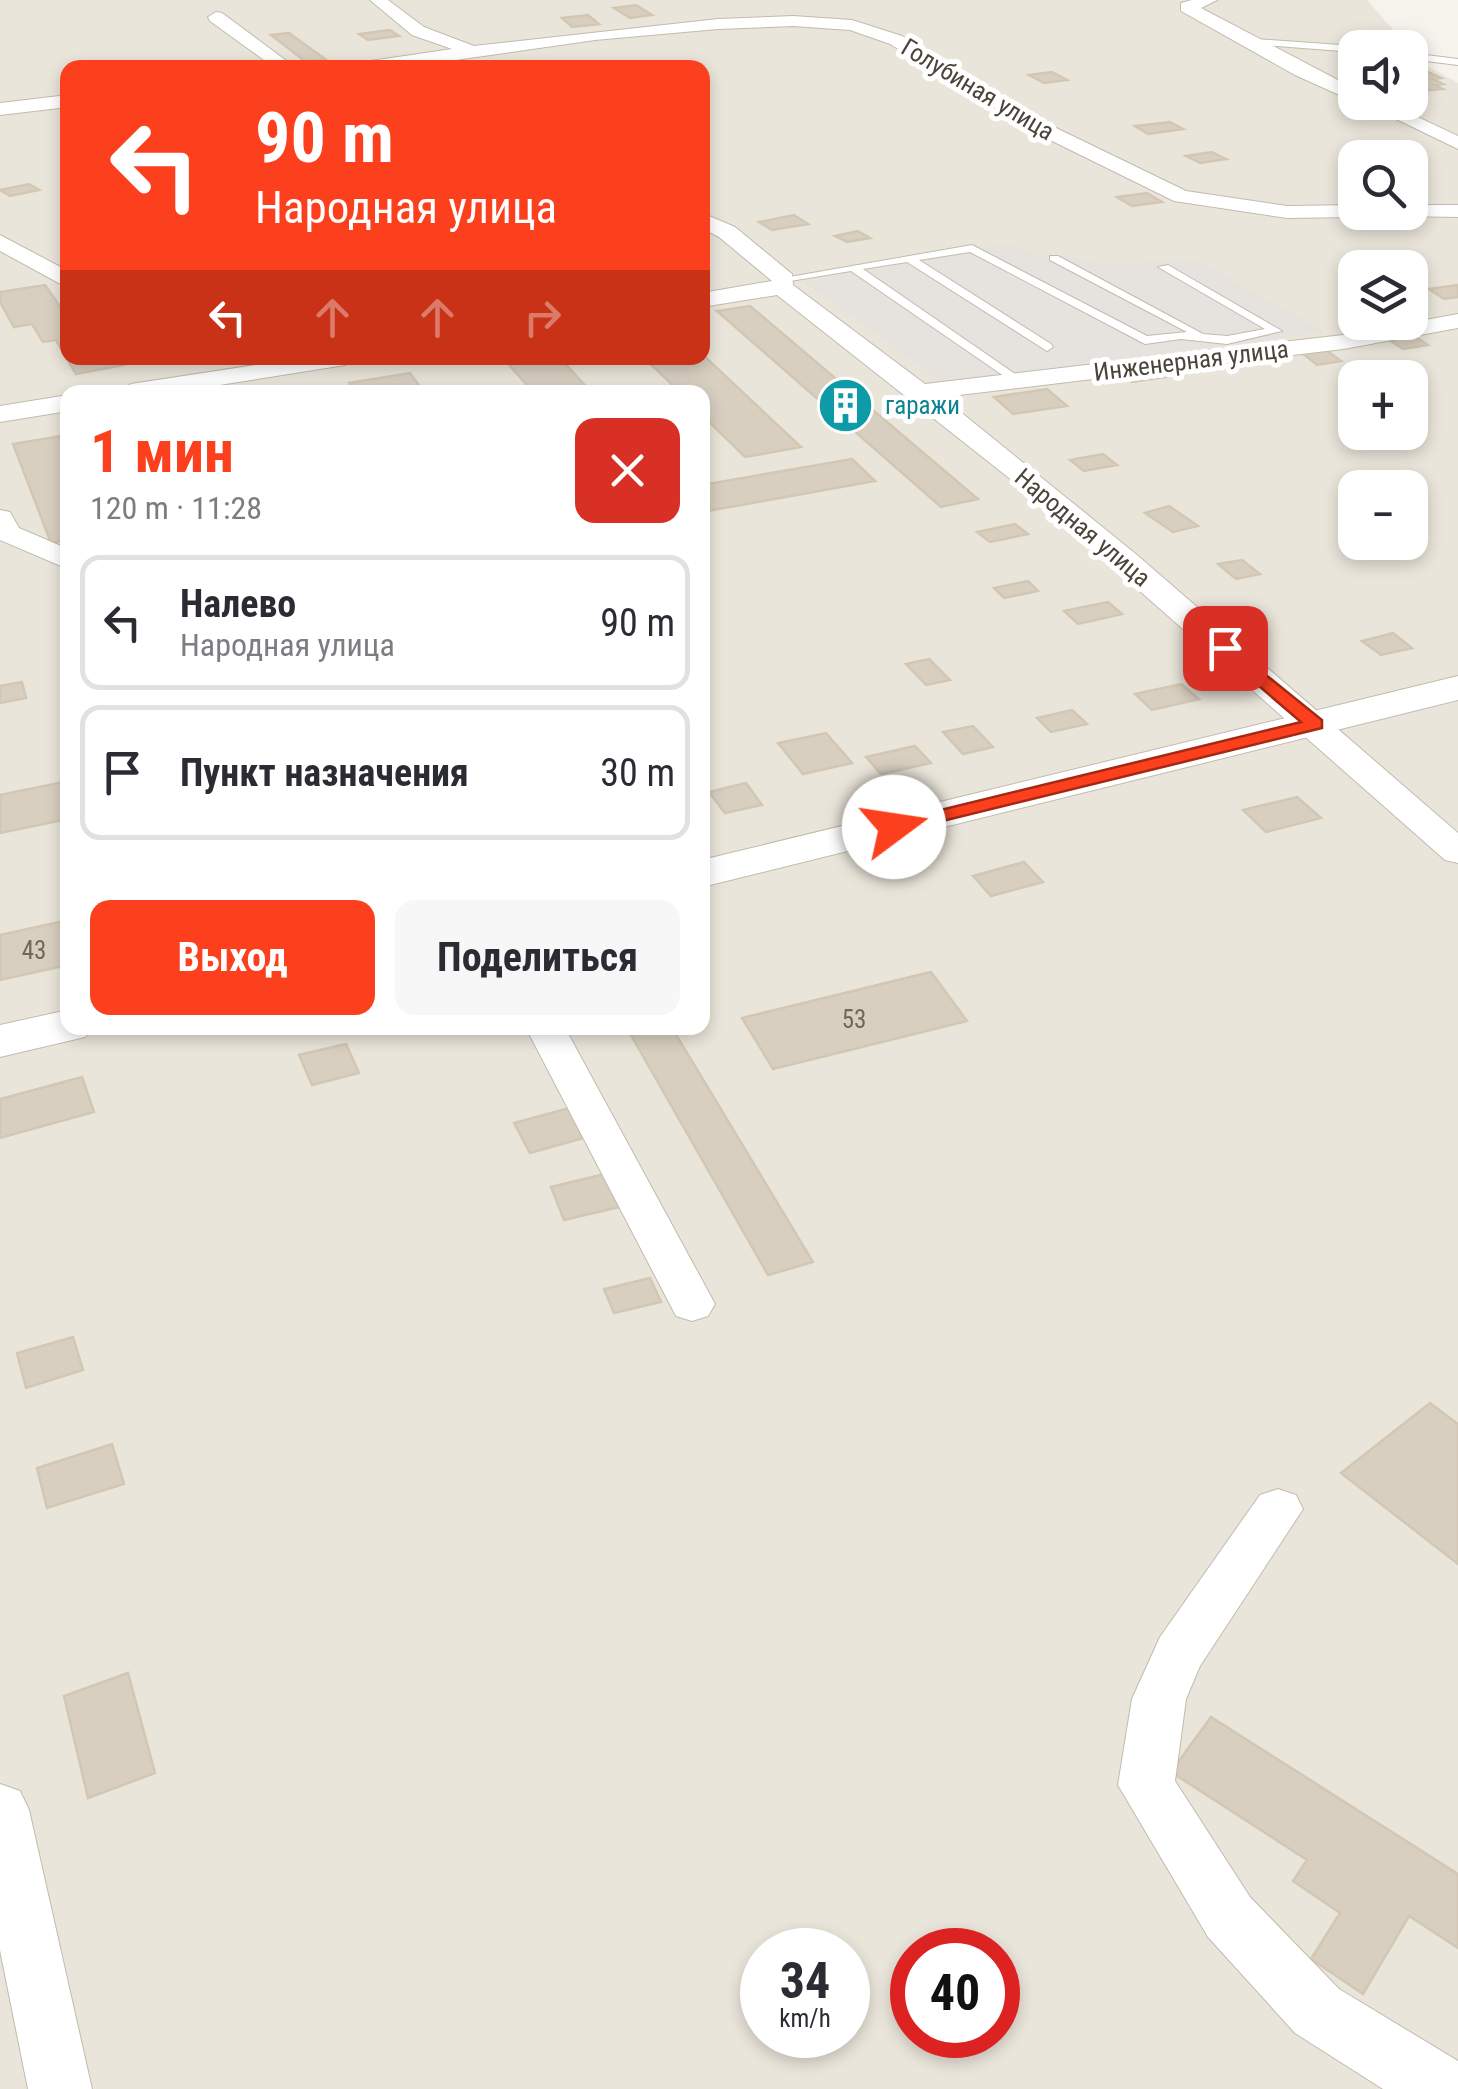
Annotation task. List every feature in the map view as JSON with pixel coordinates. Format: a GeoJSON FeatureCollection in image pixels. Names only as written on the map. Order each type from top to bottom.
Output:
{"type":"FeatureCollection","features":[{"type":"Feature","properties":{"kind":"street"},"geometry":{"type":"LineString","coordinates":[[378,0],[418,31],[471,51]]}},
{"type":"Feature","properties":{"kind":"street"},"geometry":{"type":"LineString","coordinates":[[1209,0],[1187,6],[1338,88]]}},
{"type":"Feature","properties":{"kind":"street"},"geometry":{"type":"LineString","coordinates":[[216,17],[276,60]]}},
{"type":"Feature","properties":{"kind":"street","name":"Голубиная улица"},"geometry":{"type":"LineString","coordinates":[[445,60],[471,51],[718,24],[793,21],[852,25],[896,40],[1048,131],[1182,197],[1287,212],[1338,212]]}},
{"type":"Feature","properties":{"kind":"street"},"geometry":{"type":"LineString","coordinates":[[0,109],[60,103]]}},
{"type":"Feature","properties":{"kind":"street"},"geometry":{"type":"LineString","coordinates":[[1409,120],[1458,143]]}},
{"type":"Feature","properties":{"kind":"street"},"geometry":{"type":"LineString","coordinates":[[1428,211],[1458,211]]}},
{"type":"Feature","properties":{"kind":"street","name":"Народная улица"},"geometry":{"type":"LineString","coordinates":[[710,222],[727,232],[782,283],[923,392],[1315,724],[1458,852]]}},
{"type":"Feature","properties":{"kind":"street"},"geometry":{"type":"LineString","coordinates":[[0,242],[60,276]]}},
{"type":"Feature","properties":{"kind":"street"},"geometry":{"type":"LineString","coordinates":[[42,266],[60,261]]}},
{"type":"Feature","properties":{"kind":"street"},"geometry":{"type":"LineString","coordinates":[[710,298],[782,283]]}},
{"type":"Feature","properties":{"kind":"street","name":"Инженерная улица"},"geometry":{"type":"LineString","coordinates":[[923,392],[1344,342],[1458,321]]}},
{"type":"Feature","properties":{"kind":"street"},"geometry":{"type":"LineString","coordinates":[[211,365],[232,376]]}},
{"type":"Feature","properties":{"kind":"street"},"geometry":{"type":"LineString","coordinates":[[175,385],[301,365]]}},
{"type":"Feature","properties":{"kind":"street"},"geometry":{"type":"LineString","coordinates":[[0,414],[60,404]]}},
{"type":"Feature","properties":{"kind":"street"},"geometry":{"type":"LineString","coordinates":[[0,518],[7,533],[60,556]]}},
{"type":"Feature","properties":{"kind":"street"},"geometry":{"type":"LineString","coordinates":[[710,872],[1458,688]]}},
{"type":"Feature","properties":{"kind":"street"},"geometry":{"type":"LineString","coordinates":[[0,1042],[60,1028]]}},
{"type":"Feature","properties":{"kind":"street"},"geometry":{"type":"LineString","coordinates":[[549,1035],[692,1304]]}},
{"type":"Feature","properties":{"kind":"street"},"geometry":{"type":"LineString","coordinates":[[1278,1509],[1178,1652],[1159,1699],[1146,1784],[1228,1916],[1317,2012],[1433,2084],[1448,2089]]}},
{"type":"Feature","properties":{"kind":"street"},"geometry":{"type":"LineString","coordinates":[[0,1810],[60,2089]]}},
{"type":"Feature","properties":{"kind":"lane"},"geometry":{"type":"LineString","coordinates":[[1255,42],[1338,49]]}},
{"type":"Feature","properties":{"kind":"lane"},"geometry":{"type":"LineString","coordinates":[[1428,58],[1458,62]]}},
{"type":"Feature","properties":{"kind":"lane"},"geometry":{"type":"LineString","coordinates":[[782,283],[972,248],[1145,340],[1181,335],[1227,340],[1276,330],[1164,267]]}},
{"type":"Feature","properties":{"kind":"lane"},"geometry":{"type":"LineString","coordinates":[[908,258],[1047,347]]}},
{"type":"Feature","properties":{"kind":"lane"},"geometry":{"type":"LineString","coordinates":[[1054,258],[1204,336]]}},
{"type":"Feature","properties":{"kind":"lane"},"geometry":{"type":"LineString","coordinates":[[852,268],[1017,381]]}},
{"type":"Feature","properties":{"kind":"shaded area"},"geometry":{"type":"Polygon","coordinates":[[[0,0],[1367,0],[1393,30],[1338,30],[1338,120],[1428,120],[1428,66],[1458,83],[1458,2089],[0,2089],[0,0]]]}},
{"type":"Feature","properties":{"kind":"shaded area"},"geometry":{"type":"Polygon","coordinates":[[[1012,243],[1042,258],[1063,254],[1104,265],[1196,260],[1326,332],[942,382],[805,282],[1012,243]]]}},
{"type":"Feature","properties":{"kind":"building"},"geometry":{"type":"Polygon","coordinates":[[[636,5],[652,15],[630,18],[614,8],[636,5]]]}},
{"type":"Feature","properties":{"kind":"building"},"geometry":{"type":"Polygon","coordinates":[[[588,15],[599,24],[572,27],[562,18],[588,15]]]}},
{"type":"Feature","properties":{"kind":"building"},"geometry":{"type":"Polygon","coordinates":[[[390,30],[399,36],[368,40],[359,34],[390,30]]]}},
{"type":"Feature","properties":{"kind":"building"},"geometry":{"type":"Polygon","coordinates":[[[289,33],[325,59],[303,60],[271,35],[289,33]]]}},
{"type":"Feature","properties":{"kind":"building"},"geometry":{"type":"Polygon","coordinates":[[[1052,72],[1067,80],[1044,83],[1029,75],[1052,72]]]}},
{"type":"Feature","properties":{"kind":"building"},"geometry":{"type":"Polygon","coordinates":[[[1428,72],[1441,78],[1433,79],[1443,84],[1435,85],[1443,89],[1428,90],[1428,72]]]}},
{"type":"Feature","properties":{"kind":"building"},"geometry":{"type":"Polygon","coordinates":[[[1170,122],[1183,129],[1148,134],[1135,126],[1170,122]]]}},
{"type":"Feature","properties":{"kind":"building"},"geometry":{"type":"Polygon","coordinates":[[[1212,152],[1226,159],[1200,163],[1186,156],[1212,152]]]}},
{"type":"Feature","properties":{"kind":"building"},"geometry":{"type":"Polygon","coordinates":[[[29,184],[39,190],[10,196],[0,190],[29,184]]]}},
{"type":"Feature","properties":{"kind":"building"},"geometry":{"type":"Polygon","coordinates":[[[1147,193],[1162,202],[1132,206],[1117,197],[1147,193]]]}},
{"type":"Feature","properties":{"kind":"building"},"geometry":{"type":"Polygon","coordinates":[[[794,215],[808,224],[772,230],[759,222],[794,215]]]}},
{"type":"Feature","properties":{"kind":"building"},"geometry":{"type":"Polygon","coordinates":[[[858,231],[870,238],[847,242],[835,236],[858,231]]]}},
{"type":"Feature","properties":{"kind":"building"},"geometry":{"type":"Polygon","coordinates":[[[45,285],[60,307],[60,347],[56,340],[43,342],[32,324],[14,327],[0,302],[0,292],[45,285]]]}},
{"type":"Feature","properties":{"kind":"building"},"geometry":{"type":"Polygon","coordinates":[[[1458,285],[1458,297],[1444,299],[1429,289],[1458,285]]]}},
{"type":"Feature","properties":{"kind":"building","name":"гаражи"},"geometry":{"type":"Polygon","coordinates":[[[750,306],[978,499],[941,507],[717,311],[750,306]]]}},
{"type":"Feature","properties":{"kind":"building"},"geometry":{"type":"Polygon","coordinates":[[[1389,340],[1420,340],[1428,345],[1403,349],[1389,340]]]}},
{"type":"Feature","properties":{"kind":"building"},"geometry":{"type":"Polygon","coordinates":[[[1319,345],[1340,360],[1317,365],[1296,348],[1319,345]]]}},
{"type":"Feature","properties":{"kind":"building"},"geometry":{"type":"Polygon","coordinates":[[[710,362],[801,447],[745,457],[710,423],[710,385],[673,385],[651,365],[710,365],[710,362]]]}},
{"type":"Feature","properties":{"kind":"building"},"geometry":{"type":"Polygon","coordinates":[[[71,365],[124,365],[76,374],[71,365]]]}},
{"type":"Feature","properties":{"kind":"building"},"geometry":{"type":"Polygon","coordinates":[[[509,365],[566,365],[585,385],[527,385],[509,365]]]}},
{"type":"Feature","properties":{"kind":"building"},"geometry":{"type":"Polygon","coordinates":[[[1151,366],[1165,377],[1132,382],[1119,371],[1151,366]]]}},
{"type":"Feature","properties":{"kind":"building"},"geometry":{"type":"Polygon","coordinates":[[[410,373],[419,385],[350,385],[410,373]]]}},
{"type":"Feature","properties":{"kind":"building"},"geometry":{"type":"Polygon","coordinates":[[[1047,389],[1067,406],[1013,414],[994,397],[1047,389]]]}},
{"type":"Feature","properties":{"kind":"building"},"geometry":{"type":"Polygon","coordinates":[[[60,436],[60,541],[51,543],[13,444],[60,436]]]}},
{"type":"Feature","properties":{"kind":"building"},"geometry":{"type":"Polygon","coordinates":[[[1103,454],[1117,465],[1084,471],[1070,460],[1103,454]]]}},
{"type":"Feature","properties":{"kind":"building"},"geometry":{"type":"Polygon","coordinates":[[[852,459],[875,481],[710,511],[710,484],[852,459]]]}},
{"type":"Feature","properties":{"kind":"building"},"geometry":{"type":"Polygon","coordinates":[[[1169,506],[1198,526],[1173,532],[1145,513],[1169,506]]]}},
{"type":"Feature","properties":{"kind":"building"},"geometry":{"type":"Polygon","coordinates":[[[1015,524],[1028,534],[990,542],[977,532],[1015,524]]]}},
{"type":"Feature","properties":{"kind":"building"},"geometry":{"type":"Polygon","coordinates":[[[1242,560],[1260,574],[1236,579],[1218,564],[1242,560]]]}},
{"type":"Feature","properties":{"kind":"building"},"geometry":{"type":"Polygon","coordinates":[[[1028,581],[1038,591],[1004,598],[994,588],[1028,581]]]}},
{"type":"Feature","properties":{"kind":"building"},"geometry":{"type":"Polygon","coordinates":[[[1108,602],[1122,614],[1078,624],[1064,611],[1108,602]]]}},
{"type":"Feature","properties":{"kind":"building"},"geometry":{"type":"Polygon","coordinates":[[[1393,633],[1412,648],[1381,655],[1362,641],[1393,633]]]}},
{"type":"Feature","properties":{"kind":"building"},"geometry":{"type":"Polygon","coordinates":[[[929,659],[950,680],[926,685],[906,664],[929,659]]]}},
{"type":"Feature","properties":{"kind":"building"},"geometry":{"type":"Polygon","coordinates":[[[22,682],[26,698],[0,703],[0,686],[22,682]]]}},
{"type":"Feature","properties":{"kind":"building"},"geometry":{"type":"Polygon","coordinates":[[[1181,684],[1199,699],[1152,710],[1135,694],[1181,684]]]}},
{"type":"Feature","properties":{"kind":"building"},"geometry":{"type":"Polygon","coordinates":[[[1072,710],[1087,724],[1051,732],[1037,718],[1072,710]]]}},
{"type":"Feature","properties":{"kind":"building"},"geometry":{"type":"Polygon","coordinates":[[[973,726],[993,747],[963,754],[943,732],[973,726]]]}},
{"type":"Feature","properties":{"kind":"building"},"geometry":{"type":"Polygon","coordinates":[[[826,733],[852,763],[803,774],[778,743],[826,733]]]}},
{"type":"Feature","properties":{"kind":"building"},"geometry":{"type":"Polygon","coordinates":[[[915,746],[931,763],[881,774],[866,757],[915,746]]]}},
{"type":"Feature","properties":{"kind":"building"},"geometry":{"type":"Polygon","coordinates":[[[60,783],[60,821],[0,833],[0,795],[60,783]]]}},
{"type":"Feature","properties":{"kind":"building"},"geometry":{"type":"Polygon","coordinates":[[[746,783],[762,805],[725,813],[710,792],[746,783]]]}},
{"type":"Feature","properties":{"kind":"building"},"geometry":{"type":"Polygon","coordinates":[[[1297,797],[1321,818],[1266,832],[1243,810],[1297,797]]]}},
{"type":"Feature","properties":{"kind":"building"},"geometry":{"type":"Polygon","coordinates":[[[1024,862],[1043,882],[991,896],[973,876],[1024,862]]]}},
{"type":"Feature","properties":{"kind":"building"},"geometry":{"type":"Polygon","coordinates":[[[60,922],[60,967],[0,980],[0,935],[60,922]]]}},
{"type":"Feature","properties":{"kind":"building"},"geometry":{"type":"Polygon","coordinates":[[[931,972],[967,1021],[773,1069],[742,1018],[931,972]]]}},
{"type":"Feature","properties":{"kind":"building"},"geometry":{"type":"Polygon","coordinates":[[[631,1035],[676,1035],[813,1262],[768,1275],[631,1035]]]}},
{"type":"Feature","properties":{"kind":"building"},"geometry":{"type":"Polygon","coordinates":[[[346,1044],[359,1073],[312,1085],[299,1055],[346,1044]]]}},
{"type":"Feature","properties":{"kind":"building"},"geometry":{"type":"Polygon","coordinates":[[[82,1077],[94,1112],[0,1138],[0,1099],[82,1077]]]}},
{"type":"Feature","properties":{"kind":"building"},"geometry":{"type":"Polygon","coordinates":[[[577,1106],[594,1135],[530,1153],[514,1123],[577,1106]]]}},
{"type":"Feature","properties":{"kind":"building"},"geometry":{"type":"Polygon","coordinates":[[[605,1174],[619,1207],[564,1220],[551,1187],[605,1174]]]}},
{"type":"Feature","properties":{"kind":"building"},"geometry":{"type":"Polygon","coordinates":[[[650,1278],[661,1302],[614,1313],[604,1289],[650,1278]]]}},
{"type":"Feature","properties":{"kind":"building"},"geometry":{"type":"Polygon","coordinates":[[[73,1337],[83,1370],[26,1388],[17,1353],[73,1337]]]}},
{"type":"Feature","properties":{"kind":"building"},"geometry":{"type":"Polygon","coordinates":[[[1430,1403],[1458,1424],[1458,1564],[1341,1473],[1430,1403]]]}},
{"type":"Feature","properties":{"kind":"building"},"geometry":{"type":"Polygon","coordinates":[[[112,1444],[124,1484],[47,1508],[37,1468],[112,1444]]]}},
{"type":"Feature","properties":{"kind":"building"},"geometry":{"type":"Polygon","coordinates":[[[128,1673],[155,1773],[88,1798],[64,1696],[128,1673]]]}},
{"type":"Feature","properties":{"kind":"building"},"geometry":{"type":"Polygon","coordinates":[[[1211,1717],[1458,1874],[1458,1948],[1409,1916],[1363,1994],[1311,1959],[1340,1913],[1293,1881],[1307,1860],[1171,1772],[1211,1717]]]}},
{"type":"Feature","properties":{"kind":"place","name":"гаражи"},"geometry":{"type":"Point","coordinates":[846,405]}},
{"type":"Feature","properties":{"kind":"route"},"geometry":{"type":"LineString","coordinates":[[894,827],[1315,724],[1225,648]]}}]}
